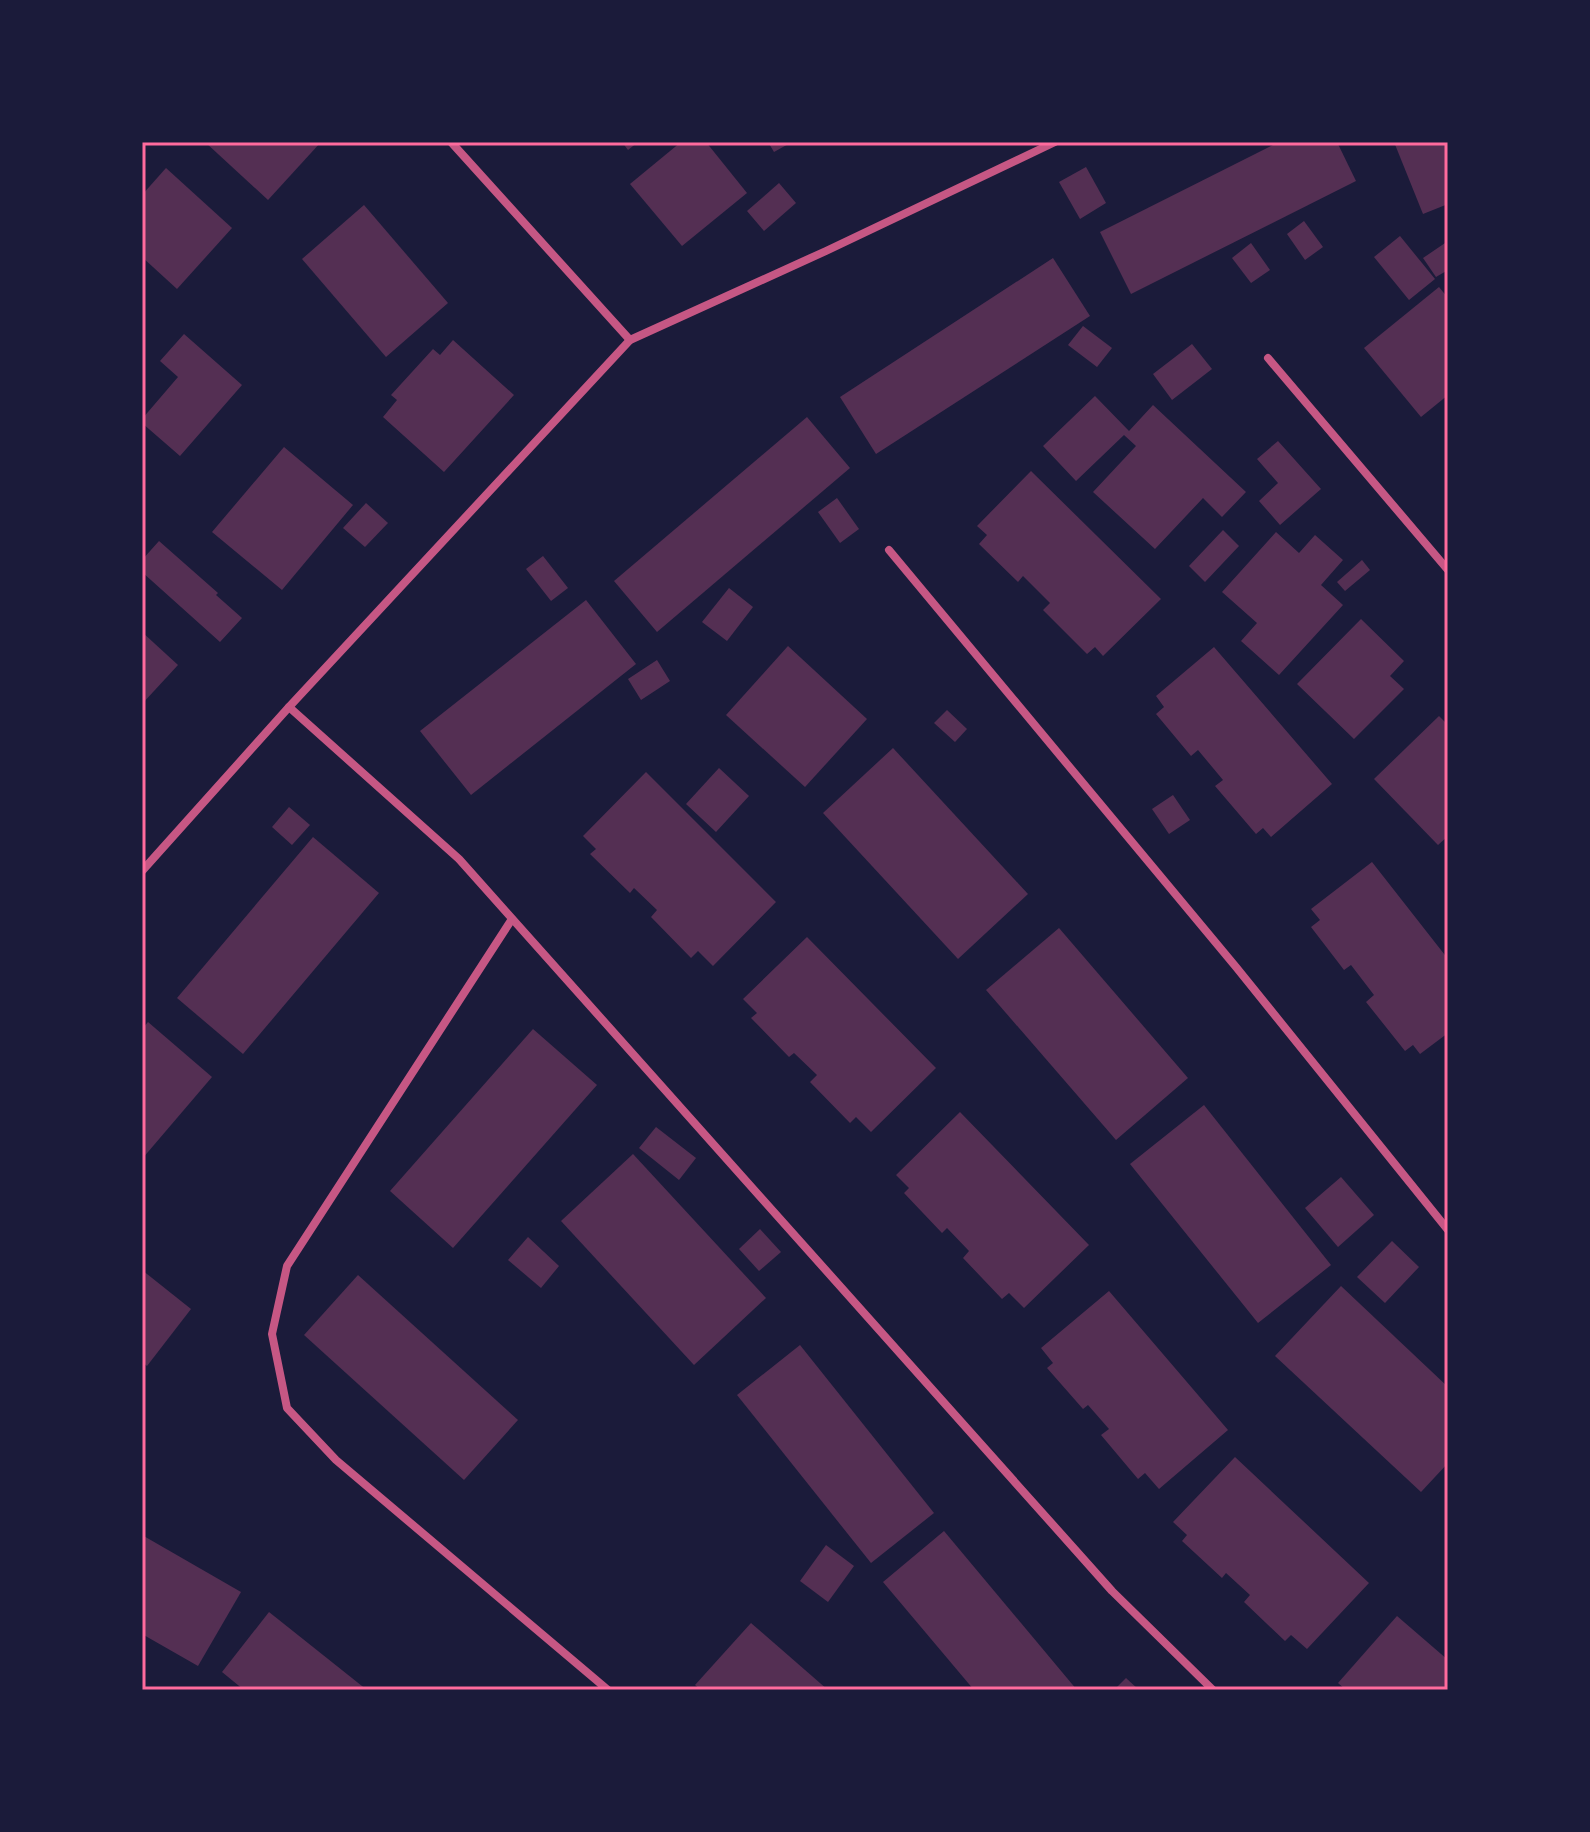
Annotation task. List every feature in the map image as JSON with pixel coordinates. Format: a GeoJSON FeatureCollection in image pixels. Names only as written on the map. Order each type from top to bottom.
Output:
{"type":"FeatureCollection","features":[{"type":"Feature","properties":{"kind":"street"},"geometry":{"type":"LineString","coordinates":[[451,142],[630,340]]}},
{"type":"Feature","properties":{"kind":"street"},"geometry":{"type":"LineString","coordinates":[[142,871],[289,707],[630,340],[1055,142]]}},
{"type":"Feature","properties":{"kind":"street"},"geometry":{"type":"LineString","coordinates":[[1268,358],[1448,570]]}},
{"type":"Feature","properties":{"kind":"street"},"geometry":{"type":"LineString","coordinates":[[889,550],[1236,967],[1448,1230]]}},
{"type":"Feature","properties":{"kind":"street"},"geometry":{"type":"LineString","coordinates":[[289,707],[459,859],[1112,1591],[1213,1690]]}},
{"type":"Feature","properties":{"kind":"street"},"geometry":{"type":"LineString","coordinates":[[512,919],[287,1266],[272,1334],[287,1408],[326,1450],[608,1690]]}},
{"type":"Feature","properties":{"kind":"building"},"geometry":{"type":"Polygon","coordinates":[[[205,142],[321,142],[268,200],[205,142]]]}},
{"type":"Feature","properties":{"kind":"building"},"geometry":{"type":"Polygon","coordinates":[[[622,142],[638,142],[628,150],[622,142]]]}},
{"type":"Feature","properties":{"kind":"building"},"geometry":{"type":"Polygon","coordinates":[[[681,142],[706,142],[747,193],[682,246],[630,184],[681,142]]]}},
{"type":"Feature","properties":{"kind":"building"},"geometry":{"type":"Polygon","coordinates":[[[768,142],[792,142],[774,152],[768,142]]]}},
{"type":"Feature","properties":{"kind":"building"},"geometry":{"type":"Polygon","coordinates":[[[1279,142],[1337,142],[1356,181],[1131,294],[1100,232],[1279,142]]]}},
{"type":"Feature","properties":{"kind":"building"},"geometry":{"type":"Polygon","coordinates":[[[1394,142],[1448,142],[1448,204],[1423,214],[1394,142]]]}},
{"type":"Feature","properties":{"kind":"building"},"geometry":{"type":"Polygon","coordinates":[[[1086,167],[1106,203],[1080,219],[1059,182],[1086,167]]]}},
{"type":"Feature","properties":{"kind":"building"},"geometry":{"type":"Polygon","coordinates":[[[166,168],[232,228],[177,289],[142,257],[142,195],[166,168]]]}},
{"type":"Feature","properties":{"kind":"building"},"geometry":{"type":"Polygon","coordinates":[[[779,183],[796,203],[764,231],[747,211],[779,183]]]}},
{"type":"Feature","properties":{"kind":"building"},"geometry":{"type":"Polygon","coordinates":[[[364,205],[448,303],[386,357],[302,259],[364,205]]]}},
{"type":"Feature","properties":{"kind":"building"},"geometry":{"type":"Polygon","coordinates":[[[1304,221],[1323,247],[1305,260],[1287,234],[1304,221]]]}},
{"type":"Feature","properties":{"kind":"building"},"geometry":{"type":"Polygon","coordinates":[[[1400,236],[1435,279],[1409,300],[1374,257],[1400,236]]]}},
{"type":"Feature","properties":{"kind":"building"},"geometry":{"type":"Polygon","coordinates":[[[1448,241],[1448,270],[1436,277],[1423,258],[1448,241]]]}},
{"type":"Feature","properties":{"kind":"building"},"geometry":{"type":"Polygon","coordinates":[[[1251,243],[1270,270],[1251,283],[1232,258],[1251,243]]]}},
{"type":"Feature","properties":{"kind":"building"},"geometry":{"type":"Polygon","coordinates":[[[1053,258],[1090,316],[876,454],[840,397],[1053,258]]]}},
{"type":"Feature","properties":{"kind":"building"},"geometry":{"type":"Polygon","coordinates":[[[1439,287],[1448,298],[1448,395],[1421,417],[1364,348],[1439,287]]]}},
{"type":"Feature","properties":{"kind":"building"},"geometry":{"type":"Polygon","coordinates":[[[1083,326],[1112,348],[1097,367],[1068,345],[1083,326]]]}},
{"type":"Feature","properties":{"kind":"building"},"geometry":{"type":"Polygon","coordinates":[[[184,334],[242,385],[180,456],[142,423],[142,419],[178,377],[160,361],[184,334]]]}},
{"type":"Feature","properties":{"kind":"building"},"geometry":{"type":"Polygon","coordinates":[[[453,340],[514,395],[444,472],[383,417],[397,400],[391,395],[433,349],[440,355],[453,340]]]}},
{"type":"Feature","properties":{"kind":"building"},"geometry":{"type":"Polygon","coordinates":[[[1192,344],[1212,369],[1172,400],[1153,374],[1192,344]]]}},
{"type":"Feature","properties":{"kind":"building"},"geometry":{"type":"Polygon","coordinates":[[[1095,396],[1129,431],[1153,405],[1246,492],[1222,517],[1203,498],[1155,549],[1093,492],[1136,446],[1124,435],[1076,481],[1043,446],[1095,396]]]}},
{"type":"Feature","properties":{"kind":"building"},"geometry":{"type":"Polygon","coordinates":[[[807,417],[850,468],[657,632],[614,581],[807,417]]]}},
{"type":"Feature","properties":{"kind":"building"},"geometry":{"type":"Polygon","coordinates":[[[1278,441],[1321,489],[1280,525],[1259,501],[1278,483],[1257,459],[1278,441]]]}},
{"type":"Feature","properties":{"kind":"building"},"geometry":{"type":"Polygon","coordinates":[[[284,447],[353,505],[282,590],[212,532],[284,447]]]}},
{"type":"Feature","properties":{"kind":"building"},"geometry":{"type":"Polygon","coordinates":[[[1031,471],[1161,599],[1103,656],[1095,647],[1087,654],[1043,610],[1050,603],[1023,576],[1018,582],[979,544],[987,535],[977,526],[1031,471]]]}},
{"type":"Feature","properties":{"kind":"building"},"geometry":{"type":"Polygon","coordinates":[[[837,498],[859,529],[840,543],[818,512],[837,498]]]}},
{"type":"Feature","properties":{"kind":"building"},"geometry":{"type":"Polygon","coordinates":[[[366,503],[388,523],[365,547],[343,528],[366,503]]]}},
{"type":"Feature","properties":{"kind":"building"},"geometry":{"type":"Polygon","coordinates":[[[1223,530],[1239,546],[1205,582],[1189,566],[1223,530]]]}},
{"type":"Feature","properties":{"kind":"building"},"geometry":{"type":"Polygon","coordinates":[[[1276,532],[1299,553],[1315,535],[1343,560],[1321,585],[1343,605],[1279,675],[1241,641],[1257,623],[1222,592],[1276,532]]]}},
{"type":"Feature","properties":{"kind":"building"},"geometry":{"type":"Polygon","coordinates":[[[159,541],[242,618],[220,642],[142,572],[142,560],[159,541]]]}},
{"type":"Feature","properties":{"kind":"building"},"geometry":{"type":"Polygon","coordinates":[[[543,556],[568,588],[551,601],[526,569],[543,556]]]}},
{"type":"Feature","properties":{"kind":"building"},"geometry":{"type":"Polygon","coordinates":[[[1362,560],[1370,570],[1345,591],[1337,582],[1362,560]]]}},
{"type":"Feature","properties":{"kind":"building"},"geometry":{"type":"Polygon","coordinates":[[[729,588],[753,607],[727,641],[702,622],[729,588]]]}},
{"type":"Feature","properties":{"kind":"building"},"geometry":{"type":"Polygon","coordinates":[[[586,600],[636,664],[471,795],[420,731],[586,600]]]}},
{"type":"Feature","properties":{"kind":"building"},"geometry":{"type":"Polygon","coordinates":[[[1361,619],[1404,661],[1390,676],[1404,689],[1354,739],[1297,684],[1361,619]]]}},
{"type":"Feature","properties":{"kind":"building"},"geometry":{"type":"Polygon","coordinates":[[[142,632],[178,665],[142,704],[142,632]]]}},
{"type":"Feature","properties":{"kind":"building"},"geometry":{"type":"Polygon","coordinates":[[[788,646],[867,719],[805,787],[726,715],[788,646]]]}},
{"type":"Feature","properties":{"kind":"building"},"geometry":{"type":"Polygon","coordinates":[[[1214,647],[1332,784],[1271,837],[1263,828],[1256,834],[1215,786],[1223,780],[1198,750],[1191,756],[1156,714],[1164,707],[1156,696],[1214,647]]]}},
{"type":"Feature","properties":{"kind":"building"},"geometry":{"type":"Polygon","coordinates":[[[657,660],[670,681],[641,700],[628,679],[657,660]]]}},
{"type":"Feature","properties":{"kind":"building"},"geometry":{"type":"Polygon","coordinates":[[[947,710],[967,729],[955,742],[934,723],[947,710]]]}},
{"type":"Feature","properties":{"kind":"building"},"geometry":{"type":"Polygon","coordinates":[[[1439,716],[1448,725],[1448,836],[1438,845],[1374,779],[1439,716]]]}},
{"type":"Feature","properties":{"kind":"building"},"geometry":{"type":"Polygon","coordinates":[[[893,748],[1028,894],[958,959],[823,813],[893,748]]]}},
{"type":"Feature","properties":{"kind":"building"},"geometry":{"type":"Polygon","coordinates":[[[719,768],[749,796],[716,832],[686,804],[719,768]]]}},
{"type":"Feature","properties":{"kind":"building"},"geometry":{"type":"Polygon","coordinates":[[[646,772],[776,902],[713,966],[698,951],[691,958],[651,917],[657,910],[634,888],[630,893],[590,854],[596,849],[583,836],[646,772]]]}},
{"type":"Feature","properties":{"kind":"building"},"geometry":{"type":"Polygon","coordinates":[[[1173,795],[1190,820],[1169,834],[1152,809],[1173,795]]]}},
{"type":"Feature","properties":{"kind":"building"},"geometry":{"type":"Polygon","coordinates":[[[289,807],[310,825],[292,845],[272,827],[289,807]]]}},
{"type":"Feature","properties":{"kind":"building"},"geometry":{"type":"Polygon","coordinates":[[[313,837],[379,893],[243,1054],[177,998],[313,837]]]}},
{"type":"Feature","properties":{"kind":"building"},"geometry":{"type":"Polygon","coordinates":[[[1372,862],[1448,959],[1448,1033],[1420,1054],[1413,1045],[1405,1051],[1366,1002],[1374,995],[1351,965],[1344,970],[1311,927],[1320,920],[1311,909],[1372,862]]]}},
{"type":"Feature","properties":{"kind":"building"},"geometry":{"type":"Polygon","coordinates":[[[1059,928],[1188,1078],[1116,1140],[986,990],[1059,928]]]}},
{"type":"Feature","properties":{"kind":"building"},"geometry":{"type":"Polygon","coordinates":[[[807,937],[936,1068],[871,1132],[856,1117],[850,1123],[810,1082],[817,1075],[794,1053],[789,1057],[751,1018],[757,1013],[743,999],[807,937]]]}},
{"type":"Feature","properties":{"kind":"building"},"geometry":{"type":"Polygon","coordinates":[[[148,1022],[212,1077],[142,1159],[142,1029],[148,1022]]]}},
{"type":"Feature","properties":{"kind":"building"},"geometry":{"type":"Polygon","coordinates":[[[533,1029],[597,1085],[453,1248],[390,1191],[533,1029]]]}},
{"type":"Feature","properties":{"kind":"building"},"geometry":{"type":"Polygon","coordinates":[[[1204,1105],[1331,1265],[1258,1323],[1130,1164],[1204,1105]]]}},
{"type":"Feature","properties":{"kind":"building"},"geometry":{"type":"Polygon","coordinates":[[[960,1112],[1089,1245],[1024,1308],[1009,1293],[1002,1299],[963,1258],[969,1251],[947,1228],[942,1233],[904,1193],[909,1188],[896,1175],[960,1112]]]}},
{"type":"Feature","properties":{"kind":"building"},"geometry":{"type":"Polygon","coordinates":[[[656,1127],[696,1158],[679,1180],[639,1148],[656,1127]]]}},
{"type":"Feature","properties":{"kind":"building"},"geometry":{"type":"Polygon","coordinates":[[[633,1154],[766,1298],[694,1365],[561,1221],[633,1154]]]}},
{"type":"Feature","properties":{"kind":"building"},"geometry":{"type":"Polygon","coordinates":[[[1341,1177],[1374,1215],[1338,1247],[1305,1208],[1341,1177]]]}},
{"type":"Feature","properties":{"kind":"building"},"geometry":{"type":"Polygon","coordinates":[[[760,1229],[781,1252],[759,1271],[739,1249],[760,1229]]]}},
{"type":"Feature","properties":{"kind":"building"},"geometry":{"type":"Polygon","coordinates":[[[528,1237],[559,1266],[541,1288],[508,1260],[528,1237]]]}},
{"type":"Feature","properties":{"kind":"building"},"geometry":{"type":"Polygon","coordinates":[[[1392,1241],[1419,1267],[1385,1303],[1357,1277],[1392,1241]]]}},
{"type":"Feature","properties":{"kind":"building"},"geometry":{"type":"Polygon","coordinates":[[[142,1270],[191,1309],[147,1366],[142,1362],[142,1270]]]}},
{"type":"Feature","properties":{"kind":"building"},"geometry":{"type":"Polygon","coordinates":[[[358,1275],[518,1420],[464,1480],[304,1335],[358,1275]]]}},
{"type":"Feature","properties":{"kind":"building"},"geometry":{"type":"Polygon","coordinates":[[[1341,1286],[1448,1387],[1448,1463],[1421,1492],[1275,1356],[1341,1286]]]}},
{"type":"Feature","properties":{"kind":"building"},"geometry":{"type":"Polygon","coordinates":[[[1109,1291],[1228,1430],[1159,1489],[1145,1473],[1138,1479],[1101,1435],[1109,1429],[1088,1405],[1083,1409],[1047,1368],[1053,1363],[1041,1348],[1109,1291]]]}},
{"type":"Feature","properties":{"kind":"building"},"geometry":{"type":"Polygon","coordinates":[[[800,1345],[934,1513],[871,1563],[737,1395],[800,1345]]]}},
{"type":"Feature","properties":{"kind":"building"},"geometry":{"type":"Polygon","coordinates":[[[1235,1457],[1369,1583],[1307,1649],[1291,1635],[1285,1641],[1244,1602],[1250,1595],[1226,1573],[1222,1578],[1182,1541],[1187,1535],[1173,1522],[1235,1457]]]}},
{"type":"Feature","properties":{"kind":"building"},"geometry":{"type":"Polygon","coordinates":[[[944,1531],[1077,1690],[974,1690],[883,1582],[944,1531]]]}},
{"type":"Feature","properties":{"kind":"building"},"geometry":{"type":"Polygon","coordinates":[[[142,1535],[241,1592],[198,1666],[142,1634],[142,1535]]]}},
{"type":"Feature","properties":{"kind":"building"},"geometry":{"type":"Polygon","coordinates":[[[826,1545],[854,1566],[828,1602],[800,1581],[826,1545]]]}},
{"type":"Feature","properties":{"kind":"building"},"geometry":{"type":"Polygon","coordinates":[[[269,1612],[367,1690],[244,1690],[222,1672],[269,1612]]]}},
{"type":"Feature","properties":{"kind":"building"},"geometry":{"type":"Polygon","coordinates":[[[1397,1616],[1448,1660],[1448,1690],[1346,1690],[1338,1683],[1397,1616]]]}},
{"type":"Feature","properties":{"kind":"building"},"geometry":{"type":"Polygon","coordinates":[[[751,1623],[828,1690],[701,1690],[695,1685],[751,1623]]]}},
{"type":"Feature","properties":{"kind":"building"},"geometry":{"type":"Polygon","coordinates":[[[1126,1678],[1139,1690],[1114,1690],[1126,1678]]]}}]}
